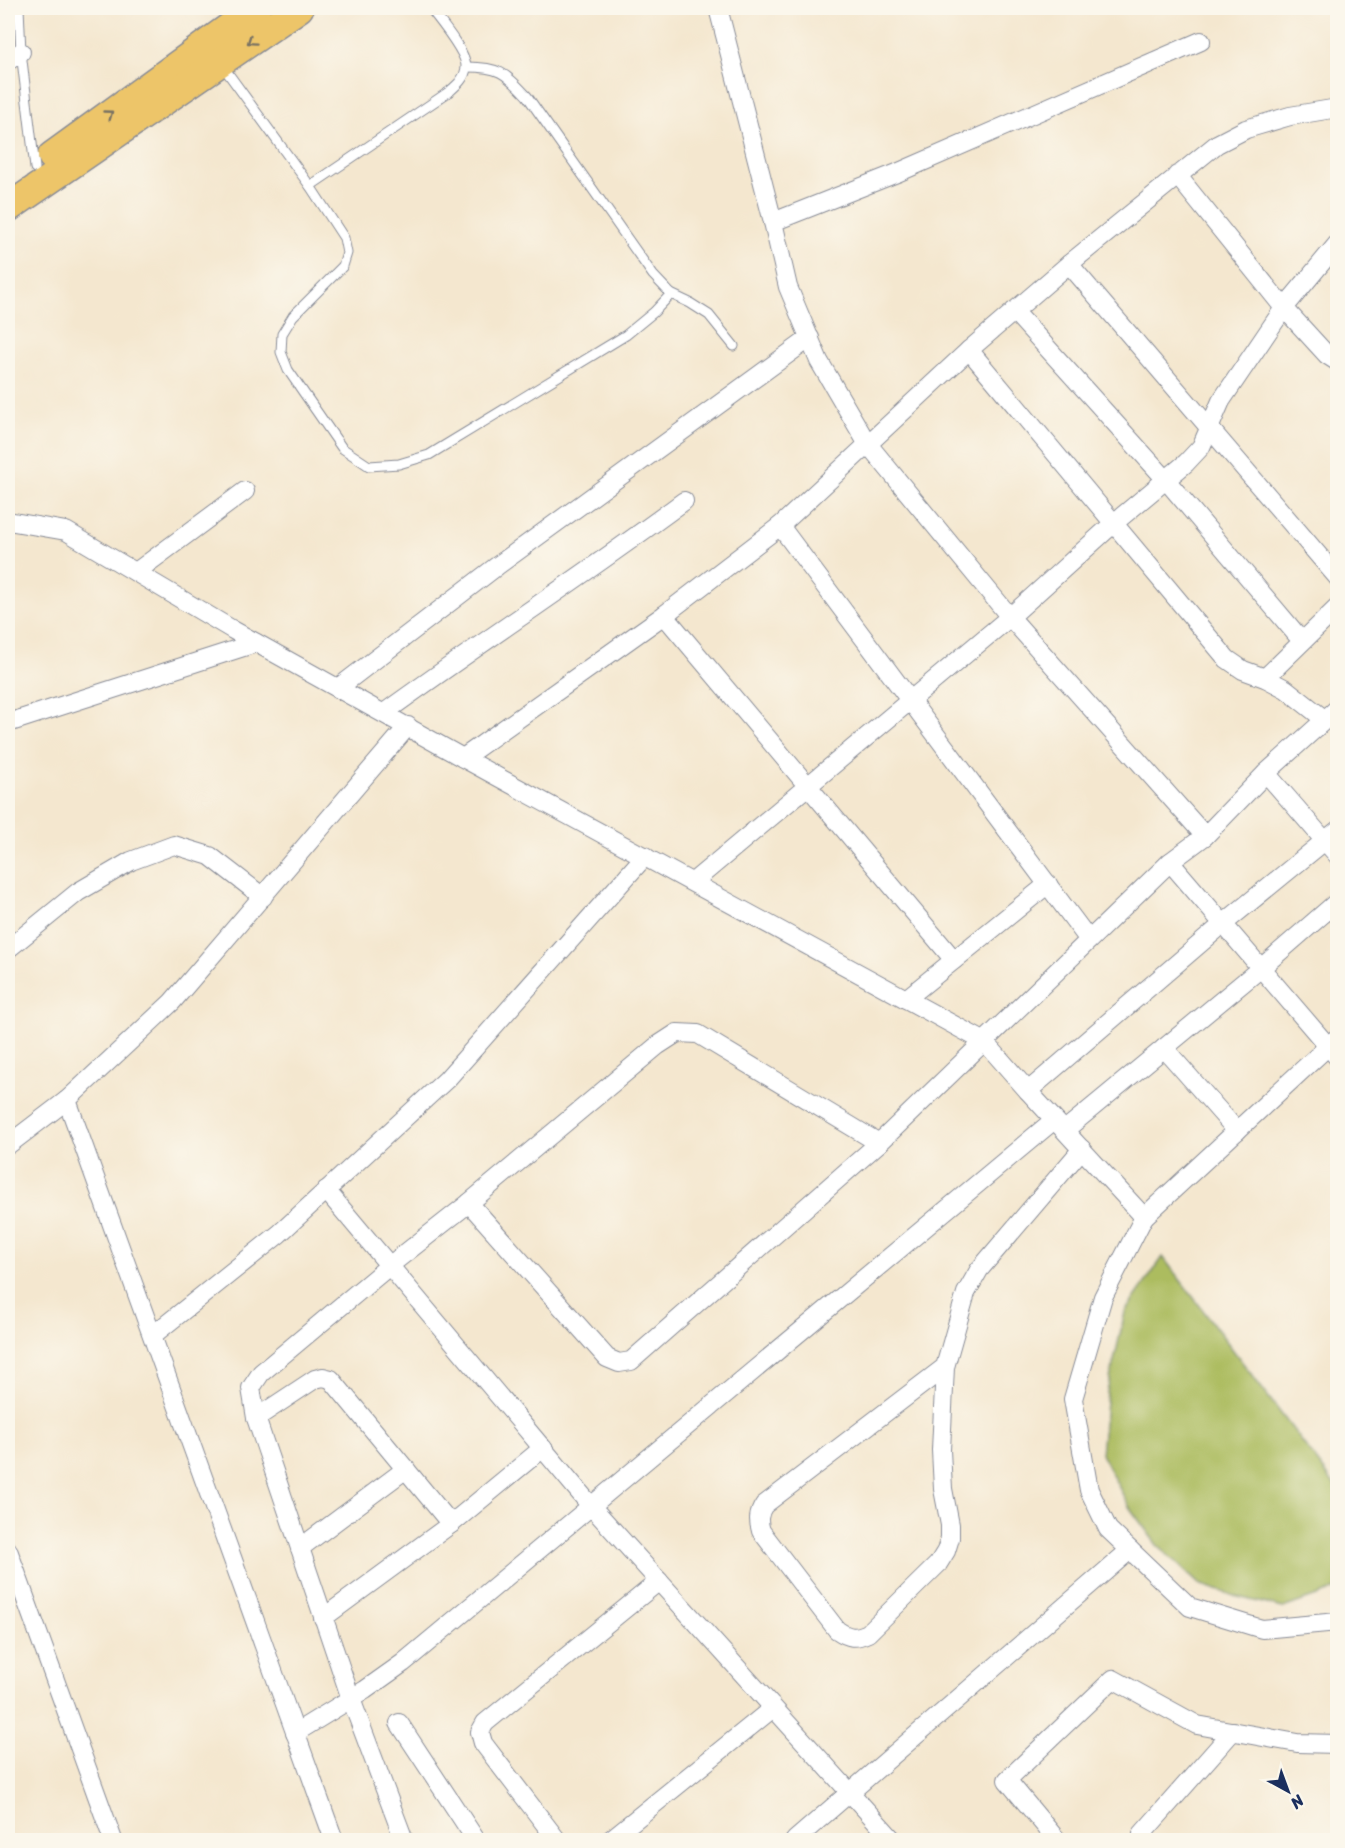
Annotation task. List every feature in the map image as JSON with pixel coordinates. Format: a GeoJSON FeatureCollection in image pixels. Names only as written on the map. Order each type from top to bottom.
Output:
{"type":"FeatureCollection","features":[{"type":"Feature","properties":{"kind":"main road"},"geometry":{"type":"LineString","coordinates":[[8,189],[256,8]]}},
{"type":"Feature","properties":{"kind":"main road"},"geometry":{"type":"LineString","coordinates":[[8,208],[299,8]]}},
{"type":"Feature","properties":{"kind":"street"},"geometry":{"type":"LineString","coordinates":[[718,8],[788,287],[819,361],[867,442],[1010,616],[1205,836]]}},
{"type":"Feature","properties":{"kind":"street"},"geometry":{"type":"LineString","coordinates":[[773,222],[968,143],[1201,41]]}},
{"type":"Feature","properties":{"kind":"street"},"geometry":{"type":"LineString","coordinates":[[463,758],[664,615],[780,526],[867,442],[969,350],[1069,264],[1216,144],[1246,129],[1290,116],[1338,108]]}},
{"type":"Feature","properties":{"kind":"street"},"geometry":{"type":"LineString","coordinates":[[1178,175],[1284,308],[1327,355],[1338,362]]}},
{"type":"Feature","properties":{"kind":"street"},"geometry":{"type":"LineString","coordinates":[[693,882],[911,701],[1186,463],[1201,447],[1221,401],[1284,308],[1338,243]]}},
{"type":"Feature","properties":{"kind":"street"},"geometry":{"type":"LineString","coordinates":[[1069,264],[1338,578]]}},
{"type":"Feature","properties":{"kind":"street"},"geometry":{"type":"LineString","coordinates":[[1014,311],[1166,480],[1302,641]]}},
{"type":"Feature","properties":{"kind":"street"},"geometry":{"type":"LineString","coordinates":[[338,688],[497,566],[810,338]]}},
{"type":"Feature","properties":{"kind":"street"},"geometry":{"type":"LineString","coordinates":[[469,1203],[607,1358],[619,1363],[631,1361],[879,1143],[1170,862],[1205,836],[1266,773],[1331,713],[1265,678],[1243,670],[1227,659],[969,350]]}},
{"type":"Feature","properties":{"kind":"street"},"geometry":{"type":"LineString","coordinates":[[136,572],[245,491]]}},
{"type":"Feature","properties":{"kind":"street"},"geometry":{"type":"LineString","coordinates":[[384,713],[468,652],[597,566],[684,501]]}},
{"type":"Feature","properties":{"kind":"street"},"geometry":{"type":"LineString","coordinates":[[8,520],[66,531],[256,643],[985,1042],[1144,1216]]}},
{"type":"Feature","properties":{"kind":"street"},"geometry":{"type":"LineString","coordinates":[[780,526],[1089,940]]}},
{"type":"Feature","properties":{"kind":"street"},"geometry":{"type":"LineString","coordinates":[[1265,678],[1338,607]]}},
{"type":"Feature","properties":{"kind":"street"},"geometry":{"type":"LineString","coordinates":[[664,615],[954,960]]}},
{"type":"Feature","properties":{"kind":"street"},"geometry":{"type":"LineString","coordinates":[[8,723],[256,643]]}},
{"type":"Feature","properties":{"kind":"street"},"geometry":{"type":"LineString","coordinates":[[8,1145],[67,1100],[172,1002],[408,726]]}},
{"type":"Feature","properties":{"kind":"street"},"geometry":{"type":"LineString","coordinates":[[1266,773],[1331,836],[1338,856]]}},
{"type":"Feature","properties":{"kind":"street"},"geometry":{"type":"LineString","coordinates":[[1028,1091],[1223,924],[1331,836]]}},
{"type":"Feature","properties":{"kind":"street"},"geometry":{"type":"LineString","coordinates":[[8,950],[78,892],[131,861],[174,845],[210,856],[263,897]]}},
{"type":"Feature","properties":{"kind":"street"},"geometry":{"type":"LineString","coordinates":[[153,1335],[279,1234],[447,1079],[645,856]]}},
{"type":"Feature","properties":{"kind":"street"},"geometry":{"type":"LineString","coordinates":[[1170,862],[1261,968],[1334,1047],[1144,1216],[1103,1297],[1073,1399],[1089,1490],[1108,1529],[1190,1607],[1262,1629],[1338,1622]]}},
{"type":"Feature","properties":{"kind":"street"},"geometry":{"type":"LineString","coordinates":[[906,999],[1048,884]]}},
{"type":"Feature","properties":{"kind":"street"},"geometry":{"type":"LineString","coordinates":[[295,1733],[351,1699],[403,1663],[591,1506],[1060,1125],[1164,1048],[1338,901]]}},
{"type":"Feature","properties":{"kind":"street"},"geometry":{"type":"LineString","coordinates":[[404,1840],[351,1699],[256,1418],[251,1388],[261,1373],[657,1046],[677,1033],[698,1034],[879,1143]]}},
{"type":"Feature","properties":{"kind":"street"},"geometry":{"type":"LineString","coordinates":[[1164,1048],[1237,1131]]}},
{"type":"Feature","properties":{"kind":"street"},"geometry":{"type":"LineString","coordinates":[[67,1100],[334,1840]]}},
{"type":"Feature","properties":{"kind":"street"},"geometry":{"type":"LineString","coordinates":[[945,1367],[764,1505],[759,1513],[760,1531],[837,1629],[846,1636],[857,1638],[867,1633],[938,1564],[946,1551],[950,1538],[950,1525],[943,1489],[940,1450],[945,1367],[966,1293],[979,1270],[1082,1149]]}},
{"type":"Feature","properties":{"kind":"street"},"geometry":{"type":"LineString","coordinates":[[326,1190],[591,1506],[893,1840]]}},
{"type":"Feature","properties":{"kind":"street"},"geometry":{"type":"LineString","coordinates":[[256,1418],[315,1379],[323,1377],[331,1379],[451,1524]]}},
{"type":"Feature","properties":{"kind":"street"},"geometry":{"type":"LineString","coordinates":[[323,1618],[451,1524],[543,1448]]}},
{"type":"Feature","properties":{"kind":"street"},"geometry":{"type":"LineString","coordinates":[[300,1548],[406,1469]]}},
{"type":"Feature","properties":{"kind":"street"},"geometry":{"type":"LineString","coordinates":[[8,1550],[112,1840]]}},
{"type":"Feature","properties":{"kind":"street"},"geometry":{"type":"LineString","coordinates":[[795,1840],[1130,1550]]}},
{"type":"Feature","properties":{"kind":"street"},"geometry":{"type":"LineString","coordinates":[[557,1840],[483,1743],[480,1732],[485,1723],[659,1581]]}},
{"type":"Feature","properties":{"kind":"street"},"geometry":{"type":"LineString","coordinates":[[1057,1840],[1007,1780],[1113,1679],[1197,1725],[1297,1743],[1338,1744]]}},
{"type":"Feature","properties":{"kind":"street"},"geometry":{"type":"LineString","coordinates":[[610,1840],[773,1708]]}},
{"type":"Feature","properties":{"kind":"street"},"geometry":{"type":"LineString","coordinates":[[399,1723],[476,1840]]}},
{"type":"Feature","properties":{"kind":"street"},"geometry":{"type":"LineString","coordinates":[[1147,1840],[1142,1834],[1233,1731]]}},
{"type":"Feature","properties":{"kind":"lane"},"geometry":{"type":"LineString","coordinates":[[19,8],[14,56],[35,168]]}},
{"type":"Feature","properties":{"kind":"lane"},"geometry":{"type":"LineString","coordinates":[[310,186],[450,91],[463,78],[467,67],[462,54],[430,8]]}},
{"type":"Feature","properties":{"kind":"lane"},"geometry":{"type":"LineString","coordinates":[[221,63],[310,186],[344,238],[347,253],[343,266],[292,316],[282,334],[281,352],[288,370],[342,448],[369,466],[399,464],[429,455],[626,335],[654,312],[671,294]]}},
{"type":"Feature","properties":{"kind":"lane"},"geometry":{"type":"LineString","coordinates":[[467,67],[488,67],[506,74],[527,96],[652,275],[671,294],[710,315],[734,346]]}},
{"type":"Feature","properties":{"kind":"green space"},"geometry":{"type":"Polygon","coordinates":[[[1163,1257],[1337,1488],[1337,1589],[1283,1608],[1199,1584],[1157,1545],[1130,1508],[1101,1454],[1107,1392],[1125,1312],[1163,1257]]]}}]}
